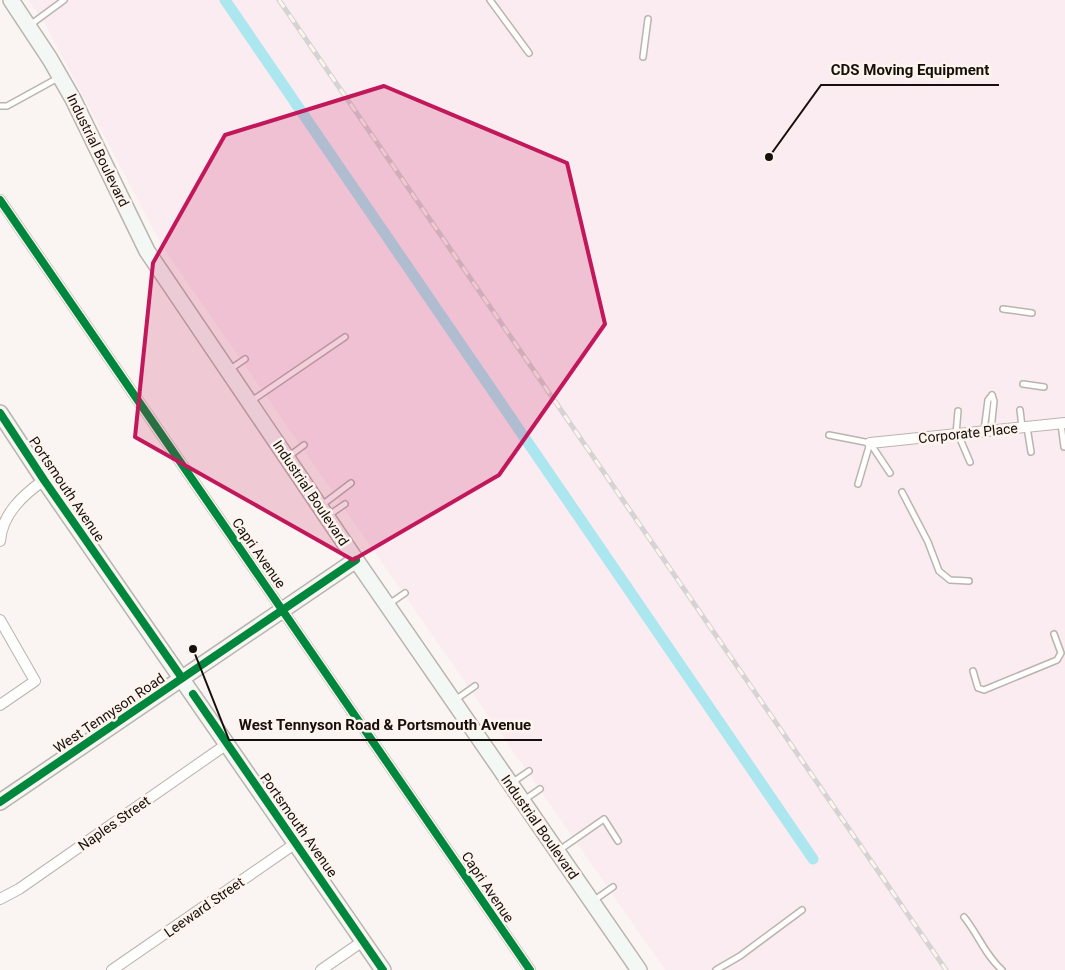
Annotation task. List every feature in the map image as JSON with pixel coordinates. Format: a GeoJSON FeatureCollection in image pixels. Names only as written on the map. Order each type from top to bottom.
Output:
{"type":"FeatureCollection","features":[{"type":"Feature","properties":{"kind":"main road","name":"Industrial Boulevard"},"geometry":{"type":"LineString","coordinates":[[15,3],[73,98],[147,251],[323,512],[639,970]]}},
{"type":"Feature","properties":{"kind":"main road","name":"Portsmouth Avenue"},"geometry":{"type":"LineString","coordinates":[[0,413],[44,480],[383,970]]}},
{"type":"Feature","properties":{"kind":"main road","name":"West Tennyson Road"},"geometry":{"type":"LineString","coordinates":[[0,802],[356,560]]}},
{"type":"Feature","properties":{"kind":"street","name":"Capri Avenue"},"geometry":{"type":"LineString","coordinates":[[0,200],[530,970]]}},
{"type":"Feature","properties":{"kind":"street","name":"Corporate Place"},"geometry":{"type":"LineString","coordinates":[[870,443],[1063,423]]}},
{"type":"Feature","properties":{"kind":"street"},"geometry":{"type":"LineString","coordinates":[[0,541],[1,530],[10,511],[44,480]]}},
{"type":"Feature","properties":{"kind":"street"},"geometry":{"type":"LineString","coordinates":[[0,620],[35,682],[0,705]]}},
{"type":"Feature","properties":{"kind":"street","name":"Naples Street"},"geometry":{"type":"LineString","coordinates":[[0,899],[19,889],[227,744]]}},
{"type":"Feature","properties":{"kind":"street","name":"Leeward Street"},"geometry":{"type":"LineString","coordinates":[[112,970],[296,843]]}},
{"type":"Feature","properties":{"kind":"street"},"geometry":{"type":"LineString","coordinates":[[321,970],[363,941]]}},
{"type":"Feature","properties":{"kind":"lane"},"geometry":{"type":"LineString","coordinates":[[28,26],[64,0]]}},
{"type":"Feature","properties":{"kind":"lane"},"geometry":{"type":"LineString","coordinates":[[490,0],[529,53]]}},
{"type":"Feature","properties":{"kind":"lane"},"geometry":{"type":"LineString","coordinates":[[643,57],[648,18]]}},
{"type":"Feature","properties":{"kind":"lane"},"geometry":{"type":"LineString","coordinates":[[0,106],[7,106],[60,76]]}},
{"type":"Feature","properties":{"kind":"lane"},"geometry":{"type":"LineString","coordinates":[[1004,309],[1032,313]]}},
{"type":"Feature","properties":{"kind":"lane"},"geometry":{"type":"LineString","coordinates":[[249,403],[345,337]]}},
{"type":"Feature","properties":{"kind":"lane"},"geometry":{"type":"LineString","coordinates":[[228,372],[245,359]]}},
{"type":"Feature","properties":{"kind":"lane"},"geometry":{"type":"LineString","coordinates":[[1023,384],[1044,387]]}},
{"type":"Feature","properties":{"kind":"lane"},"geometry":{"type":"LineString","coordinates":[[992,395],[994,400],[987,431],[988,400],[992,395]]}},
{"type":"Feature","properties":{"kind":"lane"},"geometry":{"type":"LineString","coordinates":[[1020,410],[1031,452]]}},
{"type":"Feature","properties":{"kind":"lane"},"geometry":{"type":"LineString","coordinates":[[958,411],[957,434],[970,462]]}},
{"type":"Feature","properties":{"kind":"lane"},"geometry":{"type":"LineString","coordinates":[[1063,423],[1064,447]]}},
{"type":"Feature","properties":{"kind":"lane"},"geometry":{"type":"LineString","coordinates":[[828,435],[870,443],[890,473]]}},
{"type":"Feature","properties":{"kind":"lane"},"geometry":{"type":"LineString","coordinates":[[858,484],[870,443]]}},
{"type":"Feature","properties":{"kind":"lane"},"geometry":{"type":"LineString","coordinates":[[287,458],[304,446]]}},
{"type":"Feature","properties":{"kind":"lane"},"geometry":{"type":"LineString","coordinates":[[323,512],[351,483]]}},
{"type":"Feature","properties":{"kind":"lane"},"geometry":{"type":"LineString","coordinates":[[902,492],[928,542],[939,571],[950,580],[969,581]]}},
{"type":"Feature","properties":{"kind":"lane"},"geometry":{"type":"LineString","coordinates":[[323,512],[345,504]]}},
{"type":"Feature","properties":{"kind":"lane"},"geometry":{"type":"LineString","coordinates":[[387,605],[405,593]]}},
{"type":"Feature","properties":{"kind":"lane"},"geometry":{"type":"LineString","coordinates":[[973,671],[978,688],[984,690],[1057,660],[1060,653],[1054,634]]}},
{"type":"Feature","properties":{"kind":"lane"},"geometry":{"type":"LineString","coordinates":[[453,701],[475,686]]}},
{"type":"Feature","properties":{"kind":"lane"},"geometry":{"type":"LineString","coordinates":[[510,784],[529,771]]}},
{"type":"Feature","properties":{"kind":"lane"},"geometry":{"type":"LineString","coordinates":[[522,801],[540,789]]}},
{"type":"Feature","properties":{"kind":"lane"},"geometry":{"type":"LineString","coordinates":[[557,851],[604,820],[618,841]]}},
{"type":"Feature","properties":{"kind":"lane"},"geometry":{"type":"LineString","coordinates":[[592,902],[613,887]]}},
{"type":"Feature","properties":{"kind":"lane"},"geometry":{"type":"LineString","coordinates":[[716,970],[740,956],[802,910]]}},
{"type":"Feature","properties":{"kind":"lane"},"geometry":{"type":"LineString","coordinates":[[964,917],[976,933],[992,962],[1002,970]]}},
{"type":"Feature","properties":{"kind":"highlighted area"},"geometry":{"type":"Polygon","coordinates":[[[384,86],[567,163],[605,324],[499,475],[353,560],[135,437],[153,263],[225,135],[384,86]]]}},
{"type":"Feature","properties":{"kind":"shaded area"},"geometry":{"type":"Polygon","coordinates":[[[28,0],[1065,0],[1065,970],[665,970],[162,246],[44,22],[28,0]]]}},
{"type":"Feature","properties":{"kind":"waterway"},"geometry":{"type":"LineString","coordinates":[[225,0],[813,859]]}},
{"type":"Feature","properties":{"kind":"railway"},"geometry":{"type":"LineString","coordinates":[[279,0],[946,970]]}},
{"type":"Feature","properties":{"kind":"cycle path"},"geometry":{"type":"LineString","coordinates":[[0,200],[530,970]]}},
{"type":"Feature","properties":{"kind":"cycle path"},"geometry":{"type":"LineString","coordinates":[[0,413],[44,480],[182,678]]}},
{"type":"Feature","properties":{"kind":"cycle path"},"geometry":{"type":"LineString","coordinates":[[0,802],[356,560]]}},
{"type":"Feature","properties":{"kind":"cycle path"},"geometry":{"type":"LineString","coordinates":[[193,694],[383,970]]}},
{"type":"Feature","properties":{"kind":"place","name":"CDS Moving Equipment"},"geometry":{"type":"Point","coordinates":[769,157]}},
{"type":"Feature","properties":{"kind":"place","name":"West Tennyson Road & Portsmouth Avenue"},"geometry":{"type":"Point","coordinates":[193,649]}}]}
